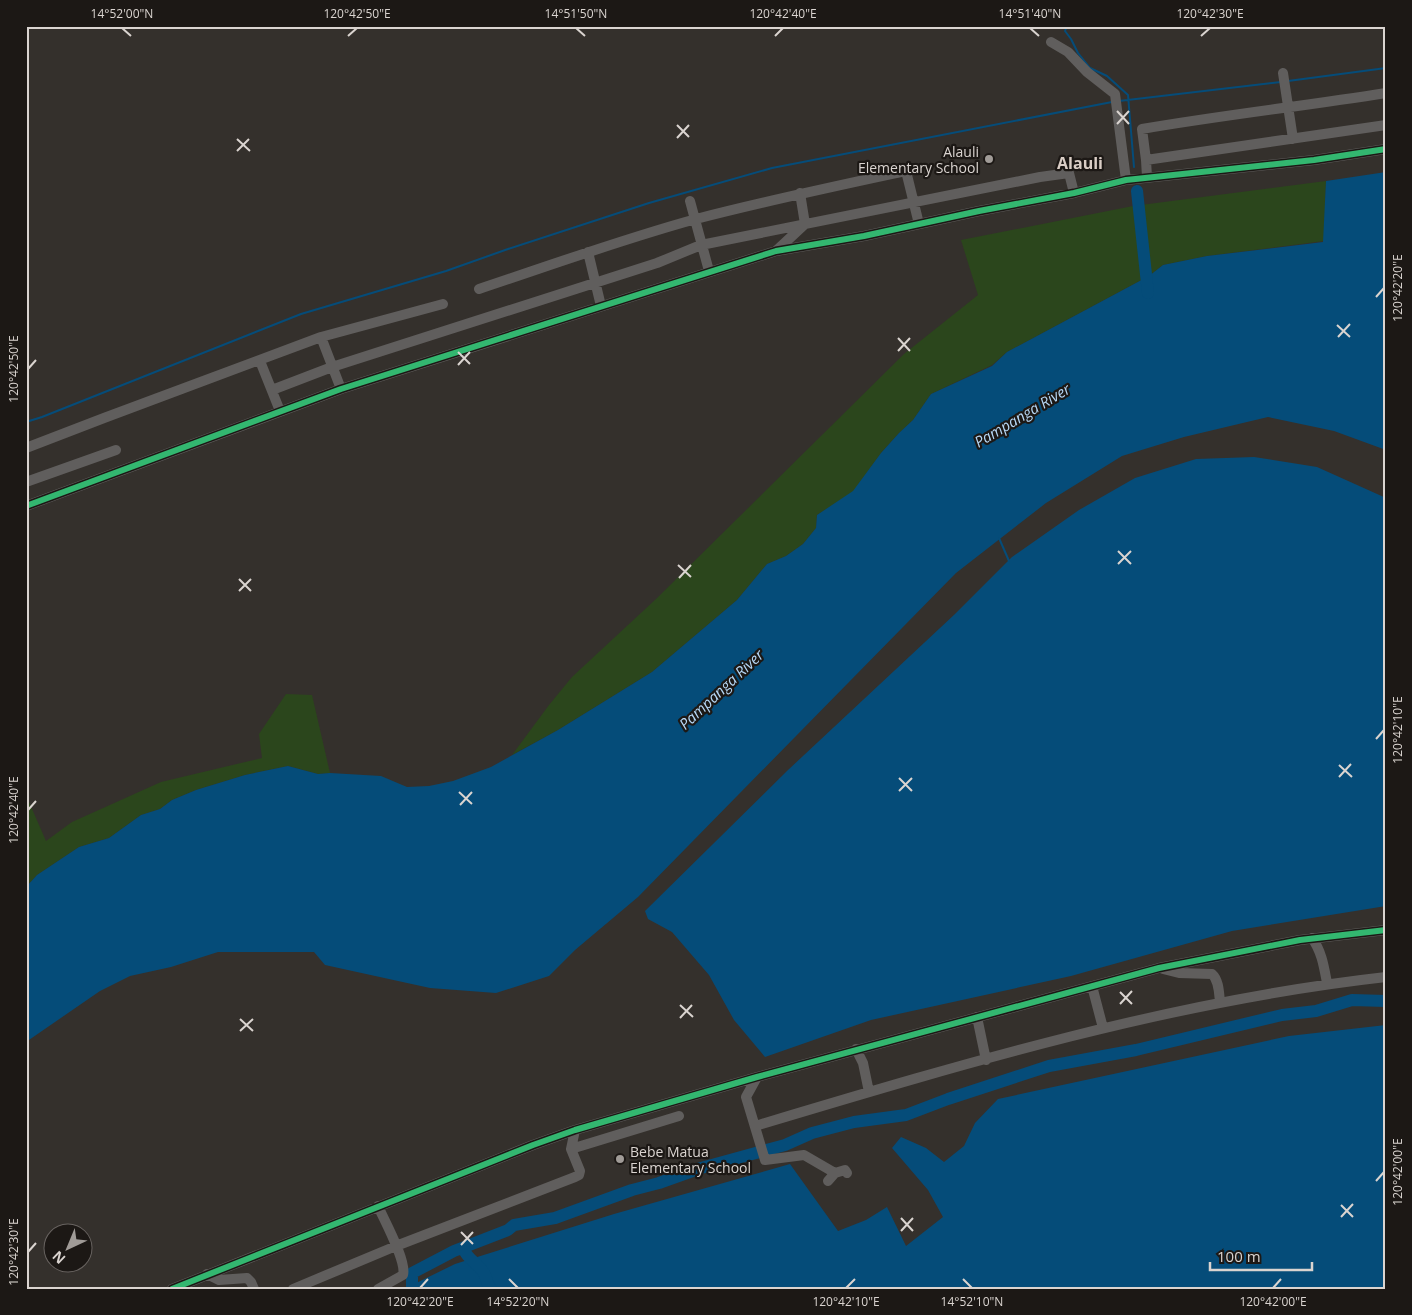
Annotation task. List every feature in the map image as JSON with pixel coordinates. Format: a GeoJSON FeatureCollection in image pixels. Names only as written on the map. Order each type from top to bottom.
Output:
{"type":"FeatureCollection","features":[{"type":"Feature","properties":{"kind":"street"},"geometry":{"type":"LineString","coordinates":[[1051,42],[1068,52],[1087,72],[1115,94],[1126,180]]}},
{"type":"Feature","properties":{"kind":"street"},"geometry":{"type":"LineString","coordinates":[[1283,74],[1293,139]]}},
{"type":"Feature","properties":{"kind":"street"},"geometry":{"type":"LineString","coordinates":[[1147,178],[1142,129],[1195,120],[1288,109],[1386,93]]}},
{"type":"Feature","properties":{"kind":"street"},"geometry":{"type":"LineString","coordinates":[[1146,160],[1386,125]]}},
{"type":"Feature","properties":{"kind":"street"},"geometry":{"type":"LineString","coordinates":[[26,506],[341,389],[776,251],[864,236],[1074,193],[1126,180],[1314,160],[1386,149]]}},
{"type":"Feature","properties":{"kind":"street"},"geometry":{"type":"LineString","coordinates":[[479,289],[588,252],[694,220],[800,193],[906,171],[919,224]]}},
{"type":"Feature","properties":{"kind":"street"},"geometry":{"type":"LineString","coordinates":[[272,390],[332,366],[657,263],[700,245],[914,204],[1040,177],[1069,173],[1074,193]]}},
{"type":"Feature","properties":{"kind":"street"},"geometry":{"type":"LineString","coordinates":[[800,193],[806,224]]}},
{"type":"Feature","properties":{"kind":"street"},"geometry":{"type":"LineString","coordinates":[[690,201],[708,271]]}},
{"type":"Feature","properties":{"kind":"street"},"geometry":{"type":"LineString","coordinates":[[776,251],[806,224]]}},
{"type":"Feature","properties":{"kind":"street"},"geometry":{"type":"LineString","coordinates":[[588,252],[601,306]]}},
{"type":"Feature","properties":{"kind":"street"},"geometry":{"type":"LineString","coordinates":[[26,448],[321,338],[443,304]]}},
{"type":"Feature","properties":{"kind":"street"},"geometry":{"type":"LineString","coordinates":[[321,338],[341,389]]}},
{"type":"Feature","properties":{"kind":"street"},"geometry":{"type":"LineString","coordinates":[[260,361],[280,411]]}},
{"type":"Feature","properties":{"kind":"street"},"geometry":{"type":"LineString","coordinates":[[26,482],[116,450]]}},
{"type":"Feature","properties":{"kind":"street"},"geometry":{"type":"LineString","coordinates":[[172,1289],[378,1206],[575,1130],[757,1076],[1160,968],[1312,938],[1386,930]]}},
{"type":"Feature","properties":{"kind":"street"},"geometry":{"type":"LineString","coordinates":[[1312,938],[1319,948],[1323,959],[1327,983]]}},
{"type":"Feature","properties":{"kind":"street"},"geometry":{"type":"LineString","coordinates":[[1160,968],[1179,973],[1212,974],[1217,982],[1220,1002]]}},
{"type":"Feature","properties":{"kind":"street"},"geometry":{"type":"LineString","coordinates":[[755,1126],[868,1092],[1103,1028],[1220,1002],[1327,983],[1386,977]]}},
{"type":"Feature","properties":{"kind":"street"},"geometry":{"type":"LineString","coordinates":[[1092,986],[1103,1028]]}},
{"type":"Feature","properties":{"kind":"street"},"geometry":{"type":"LineString","coordinates":[[977,1017],[986,1060]]}},
{"type":"Feature","properties":{"kind":"street"},"geometry":{"type":"LineString","coordinates":[[856,1049],[863,1063],[868,1092]]}},
{"type":"Feature","properties":{"kind":"street"},"geometry":{"type":"LineString","coordinates":[[757,1076],[746,1097],[765,1160],[804,1155],[832,1177],[845,1170],[848,1173]]}},
{"type":"Feature","properties":{"kind":"street"},"geometry":{"type":"LineString","coordinates":[[570,1149],[679,1116]]}},
{"type":"Feature","properties":{"kind":"street"},"geometry":{"type":"LineString","coordinates":[[293,1289],[396,1246],[579,1175],[580,1171],[570,1149],[575,1130]]}},
{"type":"Feature","properties":{"kind":"street"},"geometry":{"type":"LineString","coordinates":[[378,1206],[405,1270],[404,1275],[378,1289]]}},
{"type":"Feature","properties":{"kind":"street"},"geometry":{"type":"LineString","coordinates":[[207,1274],[219,1280],[247,1278],[254,1289]]}},
{"type":"Feature","properties":{"kind":"green space"},"geometry":{"type":"Polygon","coordinates":[[[1326,181],[1324,241],[1207,256],[1163,265],[1149,276],[1007,352],[992,365],[931,394],[913,420],[881,453],[853,492],[817,515],[816,528],[803,544],[786,556],[767,564],[737,600],[652,672],[558,730],[512,755],[572,677],[656,599],[904,354],[978,295],[961,240],[1133,206],[1326,181]]]}},
{"type":"Feature","properties":{"kind":"green space"},"geometry":{"type":"Polygon","coordinates":[[[286,694],[312,695],[330,773],[318,774],[288,766],[245,775],[196,790],[172,800],[160,809],[141,815],[109,838],[79,847],[37,875],[26,887],[26,795],[46,841],[72,822],[161,782],[262,758],[259,734],[286,694]]]}},
{"type":"Feature","properties":{"kind":"water","name":"Pampanga River"},"geometry":{"type":"Polygon","coordinates":[[[1386,172],[1386,450],[1334,431],[1268,417],[1184,437],[1122,456],[1046,503],[956,573],[638,897],[575,950],[549,976],[496,993],[430,988],[325,965],[314,952],[218,952],[171,967],[130,976],[100,991],[26,1042],[26,887],[37,875],[79,847],[109,838],[141,815],[160,809],[172,800],[196,790],[245,775],[288,766],[318,774],[381,776],[407,787],[429,786],[453,781],[491,767],[558,730],[652,672],[737,600],[767,564],[786,556],[803,544],[816,528],[817,515],[853,491],[881,453],[913,420],[931,394],[992,366],[1007,352],[1149,276],[1163,265],[1207,256],[1323,242],[1326,181],[1386,172]]]}},
{"type":"Feature","properties":{"kind":"water"},"geometry":{"type":"Polygon","coordinates":[[[1254,457],[1317,467],[1386,498],[1386,906],[1232,931],[1071,976],[871,1020],[765,1057],[734,1020],[709,975],[672,932],[648,919],[645,911],[788,770],[955,614],[1012,557],[1079,510],[1135,478],[1196,459],[1254,457]]]}},
{"type":"Feature","properties":{"kind":"water"},"geometry":{"type":"Polygon","coordinates":[[[1386,1025],[1386,1289],[404,1289],[455,1264],[614,1214],[790,1164],[838,1231],[866,1220],[887,1207],[906,1246],[943,1217],[928,1190],[892,1148],[901,1137],[926,1148],[944,1162],[964,1146],[975,1123],[998,1099],[1289,1036],[1386,1025]]]}},
{"type":"Feature","properties":{"kind":"waterway"},"geometry":{"type":"LineString","coordinates":[[1067,26],[1065,31],[1078,53],[1090,68],[1107,76],[1128,95],[1134,167]]}},
{"type":"Feature","properties":{"kind":"waterway"},"geometry":{"type":"LineString","coordinates":[[1288,81],[1386,68]]}},
{"type":"Feature","properties":{"kind":"waterway"},"geometry":{"type":"LineString","coordinates":[[1119,101],[1281,82]]}},
{"type":"Feature","properties":{"kind":"waterway"},"geometry":{"type":"LineString","coordinates":[[26,422],[301,314],[446,271],[649,203],[772,168],[1112,102]]}},
{"type":"Feature","properties":{"kind":"waterway"},"geometry":{"type":"LineString","coordinates":[[1137,191],[1148,293]]}},
{"type":"Feature","properties":{"kind":"waterway"},"geometry":{"type":"LineString","coordinates":[[999,538],[1009,561]]}},
{"type":"Feature","properties":{"kind":"waterway"},"geometry":{"type":"LineString","coordinates":[[412,1289],[412,1273],[454,1251],[508,1230],[514,1225],[555,1218],[632,1190],[659,1183],[701,1168],[785,1145],[812,1133],[854,1122],[906,1115],[948,1099],[1049,1066],[1136,1050],[1282,1015],[1316,1011],[1352,1000],[1386,1001]]}},
{"type":"Feature","properties":{"kind":"waterway"},"geometry":{"type":"LineString","coordinates":[[463,1248],[467,1255],[484,1272],[491,1289]]}},
{"type":"Feature","properties":{"kind":"cycle path"},"geometry":{"type":"LineString","coordinates":[[26,506],[341,389],[776,251],[864,236],[1074,193],[1126,180],[1314,160],[1386,149]]}},
{"type":"Feature","properties":{"kind":"cycle path"},"geometry":{"type":"LineString","coordinates":[[172,1289],[575,1130],[757,1077],[1159,968],[1300,940],[1386,930]]}},
{"type":"Feature","properties":{"kind":"place","name":"Alauli Elementary School"},"geometry":{"type":"Point","coordinates":[989,159]}},
{"type":"Feature","properties":{"kind":"place","name":"Bebe Matua Elementary School"},"geometry":{"type":"Point","coordinates":[620,1159]}},
{"type":"Feature","properties":{"kind":"district","name":"Alauli"},"geometry":{"type":"Point","coordinates":[1080,163]}}]}
